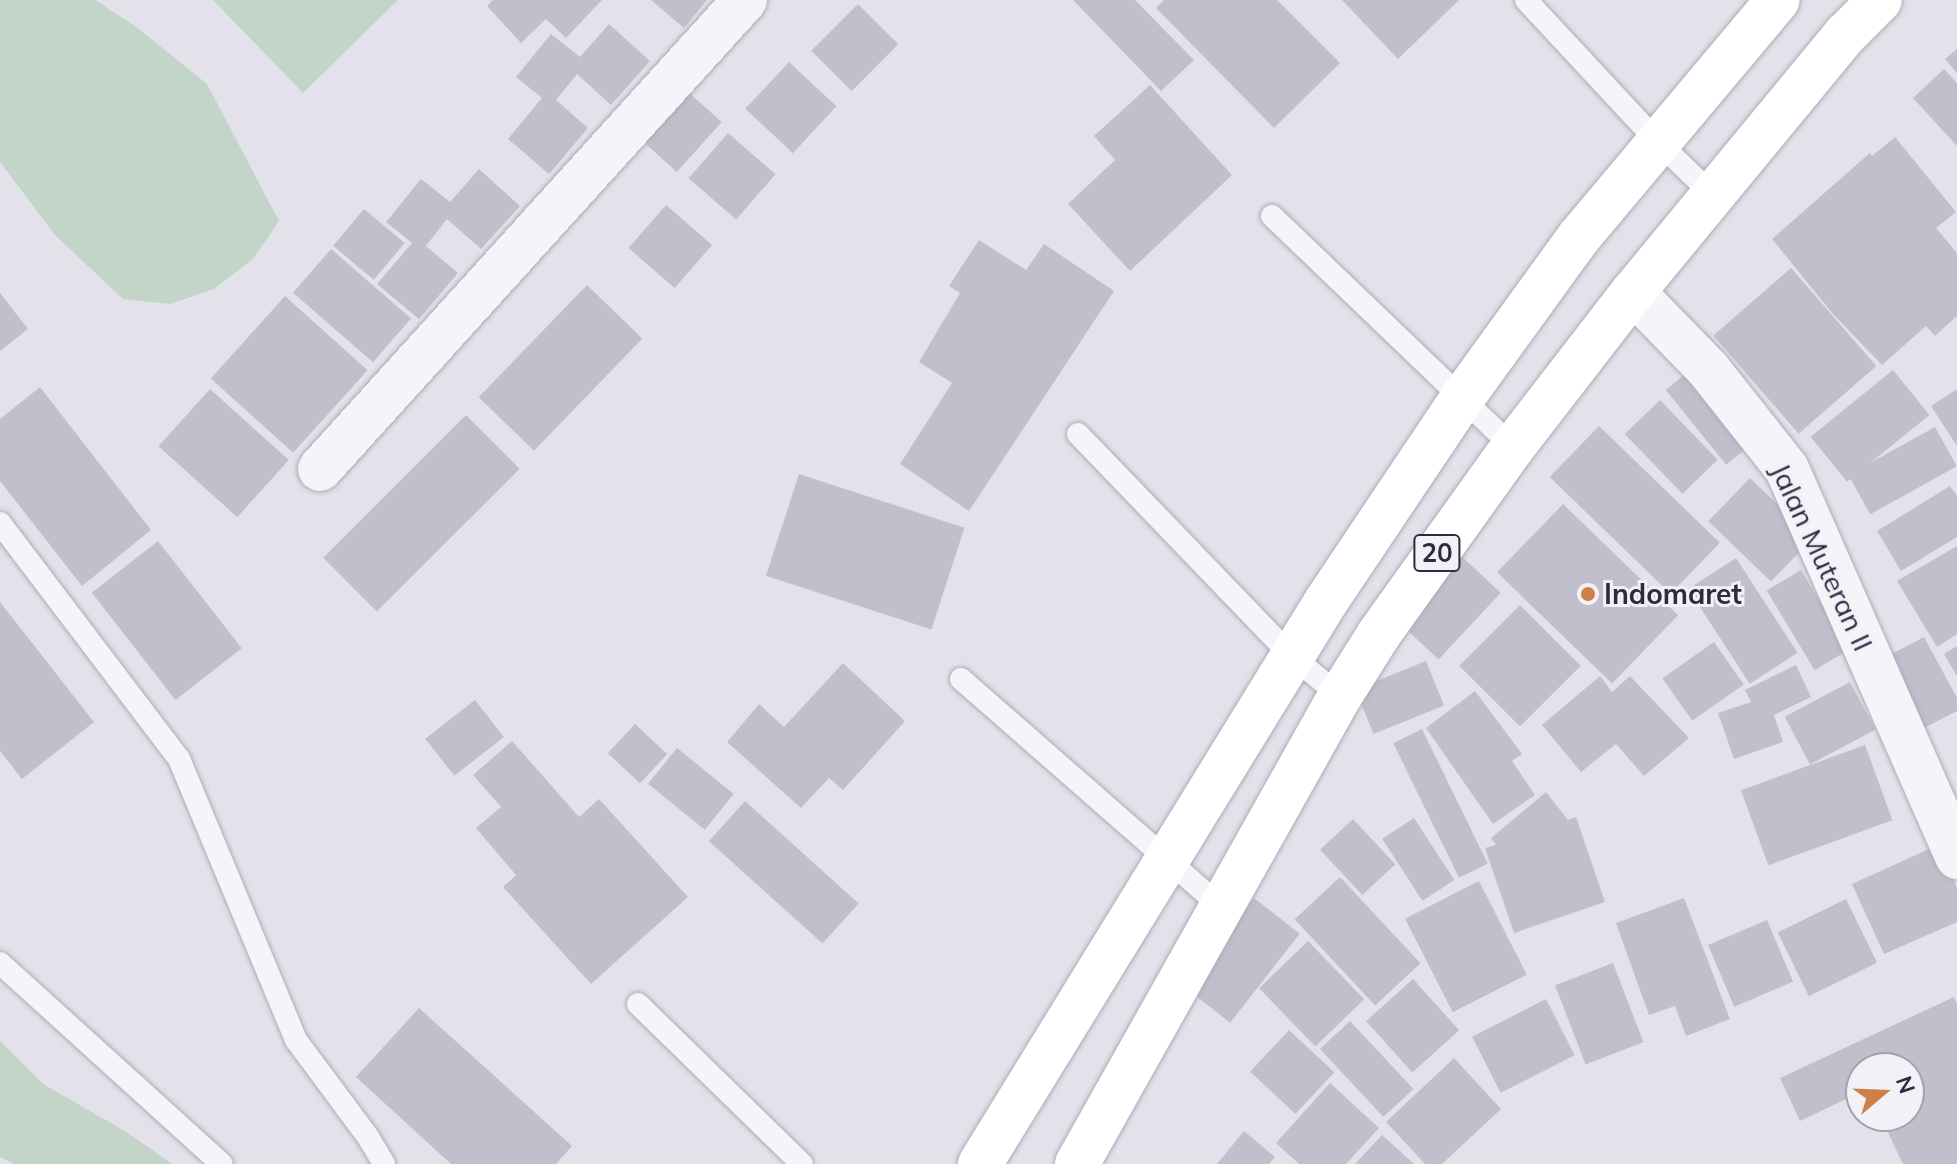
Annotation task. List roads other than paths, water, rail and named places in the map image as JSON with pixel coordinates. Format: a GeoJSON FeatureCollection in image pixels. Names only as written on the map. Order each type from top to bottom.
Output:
{"type":"FeatureCollection","features":[{"type":"Feature","properties":{"kind":"highway","name":"20"},"geometry":{"type":"LineString","coordinates":[[980,1164],[1292,656],[1463,397],[1579,237],[1778,0]]}},
{"type":"Feature","properties":{"kind":"highway","name":"20"},"geometry":{"type":"LineString","coordinates":[[1077,1164],[1340,696],[1379,634],[1513,447],[1633,292],[1846,34],[1880,0]]}},
{"type":"Feature","properties":{"kind":"street"},"geometry":{"type":"LineString","coordinates":[[320,469],[745,0]]}},
{"type":"Feature","properties":{"kind":"street","name":"Jalan Muteran II"},"geometry":{"type":"LineString","coordinates":[[1633,292],[1708,369],[1787,469],[1957,857]]}},
{"type":"Feature","properties":{"kind":"lane"},"geometry":{"type":"LineString","coordinates":[[1526,0],[1657,141],[1713,195]]}},
{"type":"Feature","properties":{"kind":"lane"},"geometry":{"type":"LineString","coordinates":[[1272,216],[1513,447]]}},
{"type":"Feature","properties":{"kind":"lane"},"geometry":{"type":"LineString","coordinates":[[1078,434],[1292,656],[1340,696]]}},
{"type":"Feature","properties":{"kind":"lane"},"geometry":{"type":"LineString","coordinates":[[0,523],[179,759],[296,1040],[368,1137],[384,1164]]}},
{"type":"Feature","properties":{"kind":"lane"},"geometry":{"type":"LineString","coordinates":[[961,679],[1221,907]]}},
{"type":"Feature","properties":{"kind":"lane"},"geometry":{"type":"LineString","coordinates":[[0,963],[222,1164]]}},
{"type":"Feature","properties":{"kind":"lane"},"geometry":{"type":"LineString","coordinates":[[638,1004],[802,1164]]}},
{"type":"Feature","properties":{"kind":"place","name":"Indomaret"},"geometry":{"type":"Point","coordinates":[1588,594]}}]}
